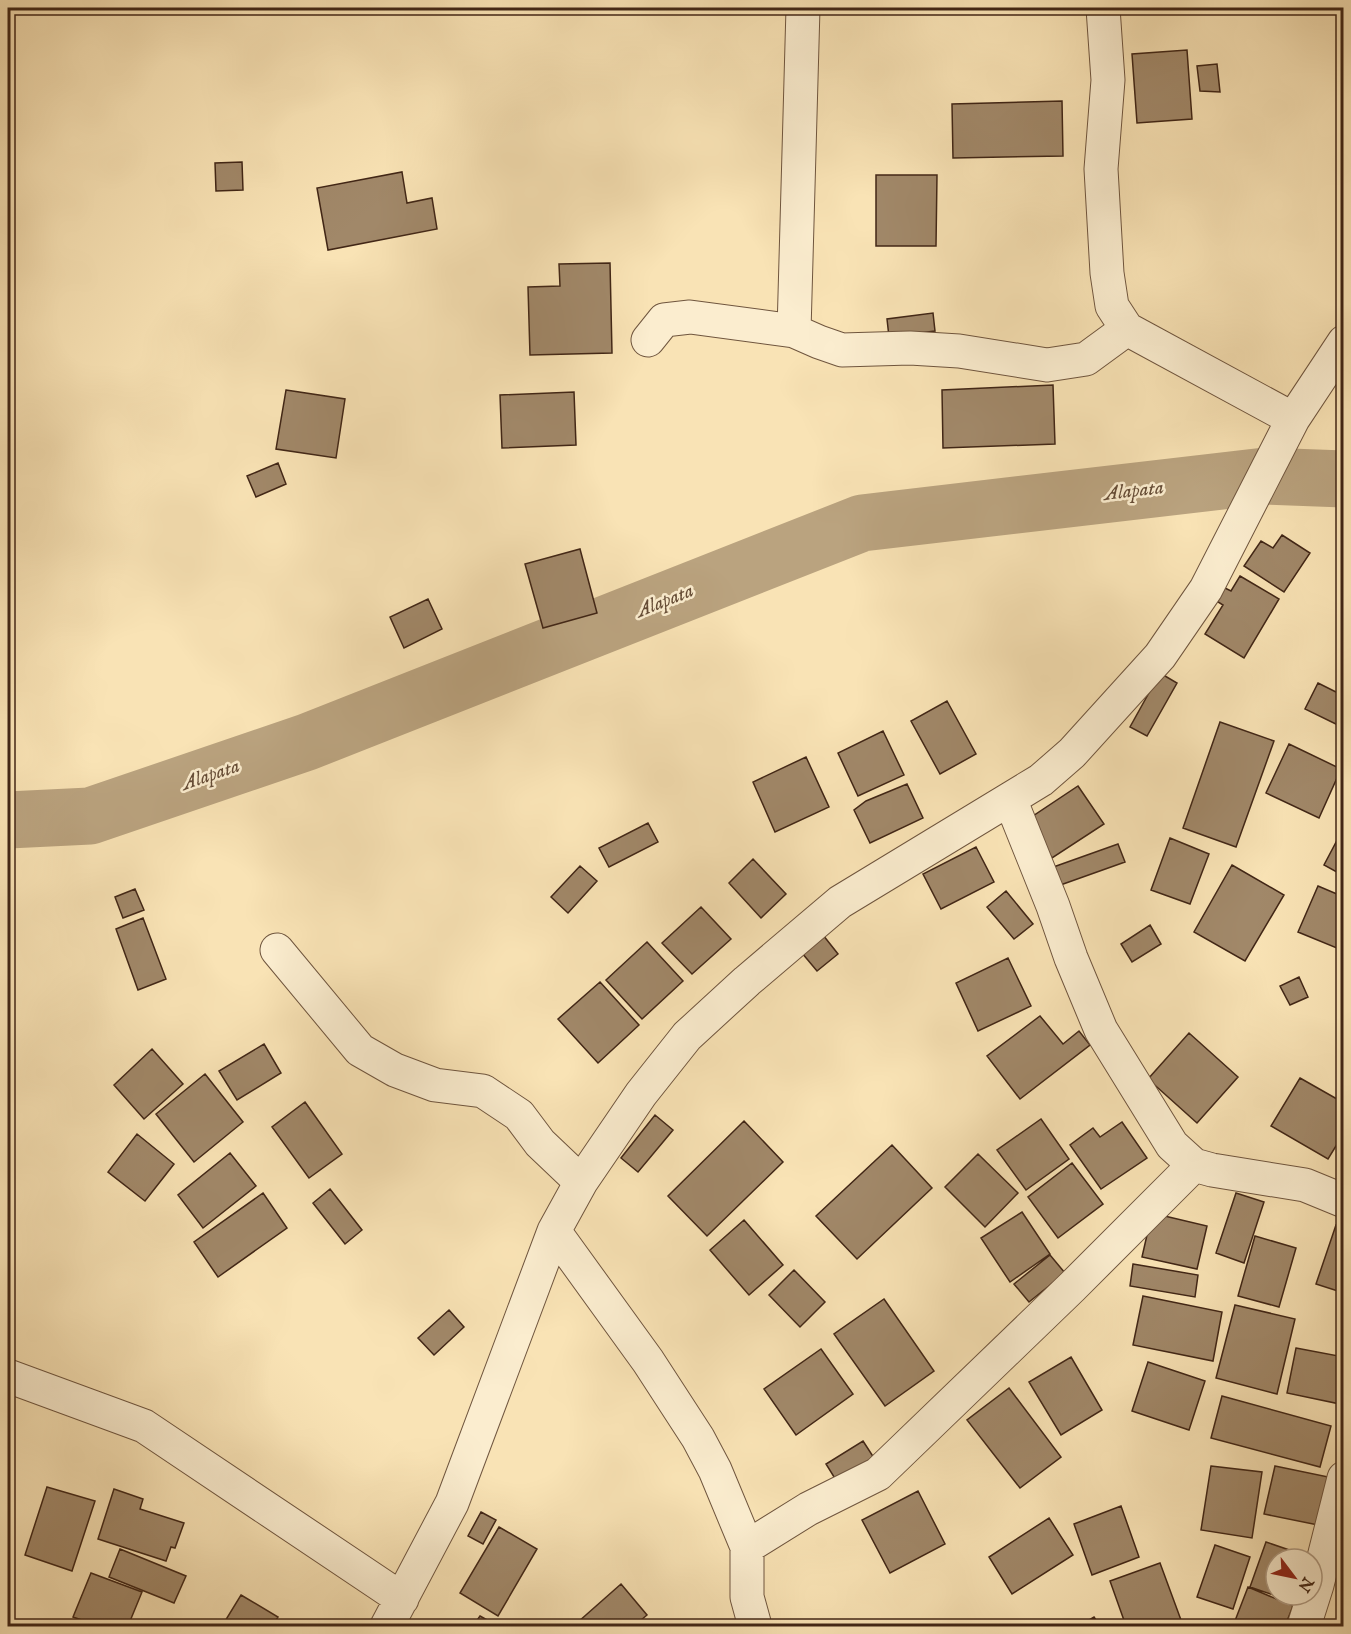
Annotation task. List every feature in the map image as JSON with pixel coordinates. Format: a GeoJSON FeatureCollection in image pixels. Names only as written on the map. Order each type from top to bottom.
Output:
{"type":"FeatureCollection","features":[{"type":"Feature","properties":{"kind":"street"},"geometry":{"type":"LineString","coordinates":[[794,330],[803,8]]}},
{"type":"Feature","properties":{"kind":"street"},"geometry":{"type":"LineString","coordinates":[[1103,8],[1108,80],[1101,169],[1107,273],[1112,306],[1127,330],[1293,418]]}},
{"type":"Feature","properties":{"kind":"street"},"geometry":{"type":"LineString","coordinates":[[648,340],[664,320],[690,317],[794,330],[843,350],[910,348],[959,351],[1047,364],[1086,358],[1127,330]]}},
{"type":"Feature","properties":{"kind":"street"},"geometry":{"type":"LineString","coordinates":[[8,1376],[144,1426],[395,1613],[452,1503],[554,1232],[581,1182],[642,1094],[687,1036],[747,981],[840,902],[1041,780],[1072,753],[1160,657],[1206,589],[1293,418],[1344,342]]}},
{"type":"Feature","properties":{"kind":"street"},"geometry":{"type":"LineString","coordinates":[[1010,799],[1101,1030],[1172,1145],[1194,1165],[1305,1185],[1344,1201]]}},
{"type":"Feature","properties":{"kind":"street"},"geometry":{"type":"LineString","coordinates":[[277,950],[360,1050],[395,1070],[435,1085],[483,1091],[519,1114],[540,1143],[581,1182]]}},
{"type":"Feature","properties":{"kind":"street"},"geometry":{"type":"LineString","coordinates":[[747,1547],[808,1509],[878,1474],[1072,1287],[1194,1165]]}},
{"type":"Feature","properties":{"kind":"street"},"geometry":{"type":"LineString","coordinates":[[554,1232],[648,1360],[698,1438],[715,1470],[747,1547],[747,1597],[755,1626]]}},
{"type":"Feature","properties":{"kind":"street"},"geometry":{"type":"LineString","coordinates":[[1304,1626],[1317,1586],[1344,1478]]}},
{"type":"Feature","properties":{"kind":"building"},"geometry":{"type":"Polygon","coordinates":[[[1187,50],[1192,119],[1137,123],[1132,54],[1187,50]]]}},
{"type":"Feature","properties":{"kind":"building"},"geometry":{"type":"Polygon","coordinates":[[[1217,64],[1220,92],[1200,91],[1197,66],[1217,64]]]}},
{"type":"Feature","properties":{"kind":"building"},"geometry":{"type":"Polygon","coordinates":[[[1062,101],[1063,156],[953,158],[952,104],[1062,101]]]}},
{"type":"Feature","properties":{"kind":"building"},"geometry":{"type":"Polygon","coordinates":[[[242,162],[243,190],[216,191],[215,163],[242,162]]]}},
{"type":"Feature","properties":{"kind":"building"},"geometry":{"type":"Polygon","coordinates":[[[402,172],[407,203],[432,198],[437,229],[328,250],[317,188],[402,172]]]}},
{"type":"Feature","properties":{"kind":"building"},"geometry":{"type":"Polygon","coordinates":[[[876,175],[937,175],[936,246],[876,246],[876,175]]]}},
{"type":"Feature","properties":{"kind":"building"},"geometry":{"type":"Polygon","coordinates":[[[610,263],[612,353],[530,355],[528,287],[560,286],[559,264],[610,263]]]}},
{"type":"Feature","properties":{"kind":"building"},"geometry":{"type":"Polygon","coordinates":[[[933,313],[935,331],[889,337],[887,319],[933,313]]]}},
{"type":"Feature","properties":{"kind":"building"},"geometry":{"type":"Polygon","coordinates":[[[1053,385],[1055,444],[943,448],[942,390],[1053,385]]]}},
{"type":"Feature","properties":{"kind":"building"},"geometry":{"type":"Polygon","coordinates":[[[286,390],[345,399],[336,458],[276,449],[286,390]]]}},
{"type":"Feature","properties":{"kind":"building"},"geometry":{"type":"Polygon","coordinates":[[[574,392],[576,445],[502,448],[500,395],[574,392]]]}},
{"type":"Feature","properties":{"kind":"building"},"geometry":{"type":"Polygon","coordinates":[[[278,463],[286,484],[256,497],[247,476],[278,463]]]}},
{"type":"Feature","properties":{"kind":"building"},"geometry":{"type":"Polygon","coordinates":[[[1282,535],[1310,553],[1284,592],[1244,566],[1261,541],[1273,548],[1282,535]]]}},
{"type":"Feature","properties":{"kind":"building"},"geometry":{"type":"Polygon","coordinates":[[[580,549],[597,613],[543,628],[525,564],[580,549]]]}},
{"type":"Feature","properties":{"kind":"building"},"geometry":{"type":"Polygon","coordinates":[[[1240,576],[1279,599],[1244,658],[1205,634],[1223,605],[1215,600],[1223,587],[1231,591],[1240,576]]]}},
{"type":"Feature","properties":{"kind":"building"},"geometry":{"type":"Polygon","coordinates":[[[428,599],[442,629],[404,648],[390,617],[428,599]]]}},
{"type":"Feature","properties":{"kind":"building"},"geometry":{"type":"Polygon","coordinates":[[[1160,673],[1177,683],[1147,736],[1130,727],[1160,673]]]}},
{"type":"Feature","properties":{"kind":"building"},"geometry":{"type":"Polygon","coordinates":[[[1318,683],[1344,696],[1344,728],[1305,709],[1318,683]]]}},
{"type":"Feature","properties":{"kind":"building"},"geometry":{"type":"Polygon","coordinates":[[[947,701],[976,754],[940,774],[911,721],[947,701]]]}},
{"type":"Feature","properties":{"kind":"building"},"geometry":{"type":"Polygon","coordinates":[[[1220,722],[1274,741],[1236,847],[1183,828],[1220,722]]]}},
{"type":"Feature","properties":{"kind":"building"},"geometry":{"type":"Polygon","coordinates":[[[883,731],[904,775],[858,796],[838,753],[883,731]]]}},
{"type":"Feature","properties":{"kind":"building"},"geometry":{"type":"Polygon","coordinates":[[[1289,744],[1341,769],[1319,818],[1266,793],[1289,744]]]}},
{"type":"Feature","properties":{"kind":"building"},"geometry":{"type":"Polygon","coordinates":[[[806,757],[829,807],[775,832],[753,782],[806,757]]]}},
{"type":"Feature","properties":{"kind":"building"},"geometry":{"type":"Polygon","coordinates":[[[907,784],[923,818],[870,843],[854,810],[866,801],[907,784]]]}},
{"type":"Feature","properties":{"kind":"building"},"geometry":{"type":"Polygon","coordinates":[[[1078,786],[1104,824],[1052,858],[1027,820],[1078,786]]]}},
{"type":"Feature","properties":{"kind":"building"},"geometry":{"type":"Polygon","coordinates":[[[648,823],[658,842],[609,867],[599,848],[648,823]]]}},
{"type":"Feature","properties":{"kind":"building"},"geometry":{"type":"Polygon","coordinates":[[[1344,827],[1344,876],[1324,865],[1344,827]]]}},
{"type":"Feature","properties":{"kind":"building"},"geometry":{"type":"Polygon","coordinates":[[[1170,838],[1209,854],[1190,904],[1151,890],[1170,838]]]}},
{"type":"Feature","properties":{"kind":"building"},"geometry":{"type":"Polygon","coordinates":[[[1118,844],[1125,862],[1052,888],[1045,870],[1118,844]]]}},
{"type":"Feature","properties":{"kind":"building"},"geometry":{"type":"Polygon","coordinates":[[[976,847],[994,882],[941,909],[923,874],[976,847]]]}},
{"type":"Feature","properties":{"kind":"building"},"geometry":{"type":"Polygon","coordinates":[[[753,859],[786,894],[761,918],[729,883],[753,859]]]}},
{"type":"Feature","properties":{"kind":"building"},"geometry":{"type":"Polygon","coordinates":[[[1232,865],[1284,895],[1245,961],[1194,932],[1232,865]]]}},
{"type":"Feature","properties":{"kind":"building"},"geometry":{"type":"Polygon","coordinates":[[[580,866],[597,881],[568,913],[551,897],[580,866]]]}},
{"type":"Feature","properties":{"kind":"building"},"geometry":{"type":"Polygon","coordinates":[[[1318,886],[1344,897],[1344,951],[1298,932],[1318,886]]]}},
{"type":"Feature","properties":{"kind":"building"},"geometry":{"type":"Polygon","coordinates":[[[135,889],[144,910],[123,918],[115,897],[135,889]]]}},
{"type":"Feature","properties":{"kind":"building"},"geometry":{"type":"Polygon","coordinates":[[[1006,891],[1033,924],[1014,939],[987,907],[1006,891]]]}},
{"type":"Feature","properties":{"kind":"building"},"geometry":{"type":"Polygon","coordinates":[[[701,907],[731,939],[692,974],[662,943],[701,907]]]}},
{"type":"Feature","properties":{"kind":"building"},"geometry":{"type":"Polygon","coordinates":[[[143,918],[166,979],[138,990],[116,929],[143,918]]]}},
{"type":"Feature","properties":{"kind":"building"},"geometry":{"type":"Polygon","coordinates":[[[1150,925],[1161,944],[1132,962],[1121,944],[1150,925]]]}},
{"type":"Feature","properties":{"kind":"building"},"geometry":{"type":"Polygon","coordinates":[[[823,935],[838,954],[817,971],[802,953],[823,935]]]}},
{"type":"Feature","properties":{"kind":"building"},"geometry":{"type":"Polygon","coordinates":[[[647,942],[683,981],[642,1019],[606,980],[647,942]]]}},
{"type":"Feature","properties":{"kind":"building"},"geometry":{"type":"Polygon","coordinates":[[[1008,958],[1031,1006],[978,1031],[956,983],[1008,958]]]}},
{"type":"Feature","properties":{"kind":"building"},"geometry":{"type":"Polygon","coordinates":[[[1299,977],[1308,997],[1290,1005],[1280,986],[1299,977]]]}},
{"type":"Feature","properties":{"kind":"building"},"geometry":{"type":"Polygon","coordinates":[[[600,982],[639,1025],[598,1063],[558,1019],[600,982]]]}},
{"type":"Feature","properties":{"kind":"building"},"geometry":{"type":"Polygon","coordinates":[[[1040,1016],[1063,1044],[1079,1031],[1090,1045],[1020,1099],[987,1056],[1040,1016]]]}},
{"type":"Feature","properties":{"kind":"building"},"geometry":{"type":"Polygon","coordinates":[[[1189,1033],[1238,1077],[1197,1123],[1148,1079],[1189,1033]]]}},
{"type":"Feature","properties":{"kind":"building"},"geometry":{"type":"Polygon","coordinates":[[[264,1044],[281,1073],[237,1100],[219,1071],[264,1044]]]}},
{"type":"Feature","properties":{"kind":"building"},"geometry":{"type":"Polygon","coordinates":[[[152,1049],[183,1084],[144,1119],[114,1085],[152,1049]]]}},
{"type":"Feature","properties":{"kind":"building"},"geometry":{"type":"Polygon","coordinates":[[[205,1074],[243,1122],[194,1162],[156,1114],[205,1074]]]}},
{"type":"Feature","properties":{"kind":"building"},"geometry":{"type":"Polygon","coordinates":[[[1300,1078],[1344,1103],[1344,1133],[1328,1159],[1271,1126],[1300,1078]]]}},
{"type":"Feature","properties":{"kind":"building"},"geometry":{"type":"Polygon","coordinates":[[[305,1102],[342,1154],[309,1178],[272,1127],[305,1102]]]}},
{"type":"Feature","properties":{"kind":"building"},"geometry":{"type":"Polygon","coordinates":[[[655,1115],[673,1130],[638,1172],[621,1158],[655,1115]]]}},
{"type":"Feature","properties":{"kind":"building"},"geometry":{"type":"Polygon","coordinates":[[[1041,1119],[1069,1159],[1026,1190],[997,1150],[1041,1119]]]}},
{"type":"Feature","properties":{"kind":"building"},"geometry":{"type":"Polygon","coordinates":[[[744,1121],[783,1162],[707,1236],[668,1196],[744,1121]]]}},
{"type":"Feature","properties":{"kind":"building"},"geometry":{"type":"Polygon","coordinates":[[[1122,1122],[1147,1158],[1101,1189],[1070,1145],[1093,1128],[1100,1137],[1122,1122]]]}},
{"type":"Feature","properties":{"kind":"building"},"geometry":{"type":"Polygon","coordinates":[[[137,1134],[174,1164],[145,1201],[108,1172],[137,1134]]]}},
{"type":"Feature","properties":{"kind":"building"},"geometry":{"type":"Polygon","coordinates":[[[892,1145],[932,1188],[857,1259],[816,1216],[892,1145]]]}},
{"type":"Feature","properties":{"kind":"building"},"geometry":{"type":"Polygon","coordinates":[[[230,1153],[256,1186],[203,1228],[178,1195],[230,1153]]]}},
{"type":"Feature","properties":{"kind":"building"},"geometry":{"type":"Polygon","coordinates":[[[978,1154],[1018,1193],[985,1227],[945,1187],[978,1154]]]}},
{"type":"Feature","properties":{"kind":"building"},"geometry":{"type":"Polygon","coordinates":[[[1072,1163],[1103,1204],[1058,1238],[1028,1197],[1072,1163]]]}},
{"type":"Feature","properties":{"kind":"building"},"geometry":{"type":"Polygon","coordinates":[[[330,1189],[362,1230],[345,1244],[313,1203],[330,1189]]]}},
{"type":"Feature","properties":{"kind":"building"},"geometry":{"type":"Polygon","coordinates":[[[263,1193],[287,1228],[218,1277],[194,1242],[263,1193]]]}},
{"type":"Feature","properties":{"kind":"building"},"geometry":{"type":"Polygon","coordinates":[[[1236,1193],[1264,1202],[1244,1263],[1216,1253],[1236,1193]]]}},
{"type":"Feature","properties":{"kind":"building"},"geometry":{"type":"Polygon","coordinates":[[[1022,1212],[1050,1254],[1010,1282],[981,1238],[1022,1212]]]}},
{"type":"Feature","properties":{"kind":"building"},"geometry":{"type":"Polygon","coordinates":[[[1152,1213],[1207,1226],[1197,1269],[1142,1257],[1152,1213]]]}},
{"type":"Feature","properties":{"kind":"building"},"geometry":{"type":"Polygon","coordinates":[[[744,1220],[783,1265],[749,1295],[710,1250],[744,1220]]]}},
{"type":"Feature","properties":{"kind":"building"},"geometry":{"type":"Polygon","coordinates":[[[1336,1225],[1344,1228],[1344,1293],[1316,1284],[1336,1225]]]}},
{"type":"Feature","properties":{"kind":"building"},"geometry":{"type":"Polygon","coordinates":[[[1255,1236],[1296,1248],[1279,1307],[1238,1296],[1255,1236]]]}},
{"type":"Feature","properties":{"kind":"building"},"geometry":{"type":"Polygon","coordinates":[[[1050,1255],[1065,1273],[1029,1302],[1014,1284],[1050,1255]]]}},
{"type":"Feature","properties":{"kind":"building"},"geometry":{"type":"Polygon","coordinates":[[[1133,1264],[1198,1275],[1195,1297],[1130,1286],[1133,1264]]]}},
{"type":"Feature","properties":{"kind":"building"},"geometry":{"type":"Polygon","coordinates":[[[794,1270],[825,1302],[800,1327],[769,1295],[794,1270]]]}},
{"type":"Feature","properties":{"kind":"building"},"geometry":{"type":"Polygon","coordinates":[[[1143,1296],[1222,1312],[1213,1361],[1133,1345],[1143,1296]]]}},
{"type":"Feature","properties":{"kind":"building"},"geometry":{"type":"Polygon","coordinates":[[[884,1299],[934,1371],[885,1406],[834,1334],[884,1299]]]}},
{"type":"Feature","properties":{"kind":"building"},"geometry":{"type":"Polygon","coordinates":[[[1235,1305],[1295,1319],[1277,1394],[1216,1378],[1235,1305]]]}},
{"type":"Feature","properties":{"kind":"building"},"geometry":{"type":"Polygon","coordinates":[[[449,1310],[464,1327],[434,1355],[418,1338],[449,1310]]]}},
{"type":"Feature","properties":{"kind":"building"},"geometry":{"type":"Polygon","coordinates":[[[1296,1348],[1344,1357],[1344,1389],[1340,1404],[1287,1393],[1296,1348]]]}},
{"type":"Feature","properties":{"kind":"building"},"geometry":{"type":"Polygon","coordinates":[[[821,1349],[853,1394],[796,1435],[764,1389],[821,1349]]]}},
{"type":"Feature","properties":{"kind":"building"},"geometry":{"type":"Polygon","coordinates":[[[1071,1357],[1102,1410],[1061,1435],[1029,1382],[1071,1357]]]}},
{"type":"Feature","properties":{"kind":"building"},"geometry":{"type":"Polygon","coordinates":[[[1148,1362],[1205,1381],[1189,1430],[1132,1411],[1148,1362]]]}},
{"type":"Feature","properties":{"kind":"building"},"geometry":{"type":"Polygon","coordinates":[[[1009,1388],[1061,1457],[1020,1488],[967,1420],[1009,1388]]]}},
{"type":"Feature","properties":{"kind":"building"},"geometry":{"type":"Polygon","coordinates":[[[1222,1396],[1331,1426],[1320,1467],[1211,1438],[1222,1396]]]}},
{"type":"Feature","properties":{"kind":"building"},"geometry":{"type":"Polygon","coordinates":[[[8,1416],[12,1417],[8,1434],[8,1416]]]}},
{"type":"Feature","properties":{"kind":"building"},"geometry":{"type":"Polygon","coordinates":[[[863,1441],[876,1461],[839,1485],[826,1464],[863,1441]]]}},
{"type":"Feature","properties":{"kind":"building"},"geometry":{"type":"Polygon","coordinates":[[[1211,1466],[1262,1472],[1252,1538],[1201,1530],[1211,1466]]]}},
{"type":"Feature","properties":{"kind":"building"},"geometry":{"type":"Polygon","coordinates":[[[1275,1466],[1338,1479],[1328,1527],[1264,1514],[1275,1466]]]}},
{"type":"Feature","properties":{"kind":"building"},"geometry":{"type":"Polygon","coordinates":[[[47,1487],[95,1501],[72,1571],[25,1555],[47,1487]]]}},
{"type":"Feature","properties":{"kind":"building"},"geometry":{"type":"Polygon","coordinates":[[[114,1489],[143,1499],[140,1509],[184,1523],[175,1548],[171,1547],[166,1561],[98,1539],[114,1489]]]}},
{"type":"Feature","properties":{"kind":"building"},"geometry":{"type":"Polygon","coordinates":[[[918,1491],[945,1544],[890,1573],[862,1520],[918,1491]]]}},
{"type":"Feature","properties":{"kind":"building"},"geometry":{"type":"Polygon","coordinates":[[[1121,1506],[1139,1557],[1092,1575],[1074,1524],[1121,1506]]]}},
{"type":"Feature","properties":{"kind":"building"},"geometry":{"type":"Polygon","coordinates":[[[481,1512],[496,1520],[483,1544],[468,1536],[481,1512]]]}},
{"type":"Feature","properties":{"kind":"building"},"geometry":{"type":"Polygon","coordinates":[[[1049,1518],[1073,1555],[1012,1594],[989,1557],[1049,1518]]]}},
{"type":"Feature","properties":{"kind":"building"},"geometry":{"type":"Polygon","coordinates":[[[499,1527],[537,1549],[498,1616],[460,1593],[499,1527]]]}},
{"type":"Feature","properties":{"kind":"building"},"geometry":{"type":"Polygon","coordinates":[[[1266,1542],[1281,1547],[1264,1547],[1266,1542]]]}},
{"type":"Feature","properties":{"kind":"building"},"geometry":{"type":"Polygon","coordinates":[[[1215,1545],[1250,1557],[1233,1609],[1197,1597],[1215,1545]]]}},
{"type":"Feature","properties":{"kind":"building"},"geometry":{"type":"Polygon","coordinates":[[[1264,1548],[1264,1592],[1250,1587],[1264,1548]]]}},
{"type":"Feature","properties":{"kind":"building"},"geometry":{"type":"Polygon","coordinates":[[[120,1549],[186,1576],[174,1603],[109,1577],[120,1549]]]}},
{"type":"Feature","properties":{"kind":"building"},"geometry":{"type":"Polygon","coordinates":[[[1160,1563],[1181,1620],[1163,1626],[1126,1626],[1110,1581],[1160,1563]]]}},
{"type":"Feature","properties":{"kind":"building"},"geometry":{"type":"Polygon","coordinates":[[[91,1573],[142,1592],[128,1626],[99,1626],[73,1617],[91,1573]]]}},
{"type":"Feature","properties":{"kind":"building"},"geometry":{"type":"Polygon","coordinates":[[[621,1584],[647,1615],[634,1626],[582,1626],[578,1622],[621,1584]]]}},
{"type":"Feature","properties":{"kind":"building"},"geometry":{"type":"Polygon","coordinates":[[[1248,1587],[1264,1594],[1264,1607],[1293,1607],[1285,1626],[1233,1626],[1248,1587]]]}},
{"type":"Feature","properties":{"kind":"building"},"geometry":{"type":"Polygon","coordinates":[[[241,1595],[278,1617],[272,1626],[222,1626],[241,1595]]]}},
{"type":"Feature","properties":{"kind":"building"},"geometry":{"type":"Polygon","coordinates":[[[480,1616],[498,1626],[473,1626],[480,1616]]]}},
{"type":"Feature","properties":{"kind":"building"},"geometry":{"type":"Polygon","coordinates":[[[1094,1617],[1100,1626],[1079,1626],[1094,1617]]]}},
{"type":"Feature","properties":{"kind":"waterway","name":"Alapata"},"geometry":{"type":"LineString","coordinates":[[8,820],[90,816],[307,742],[862,523],[1265,476],[1344,479]]}}]}
